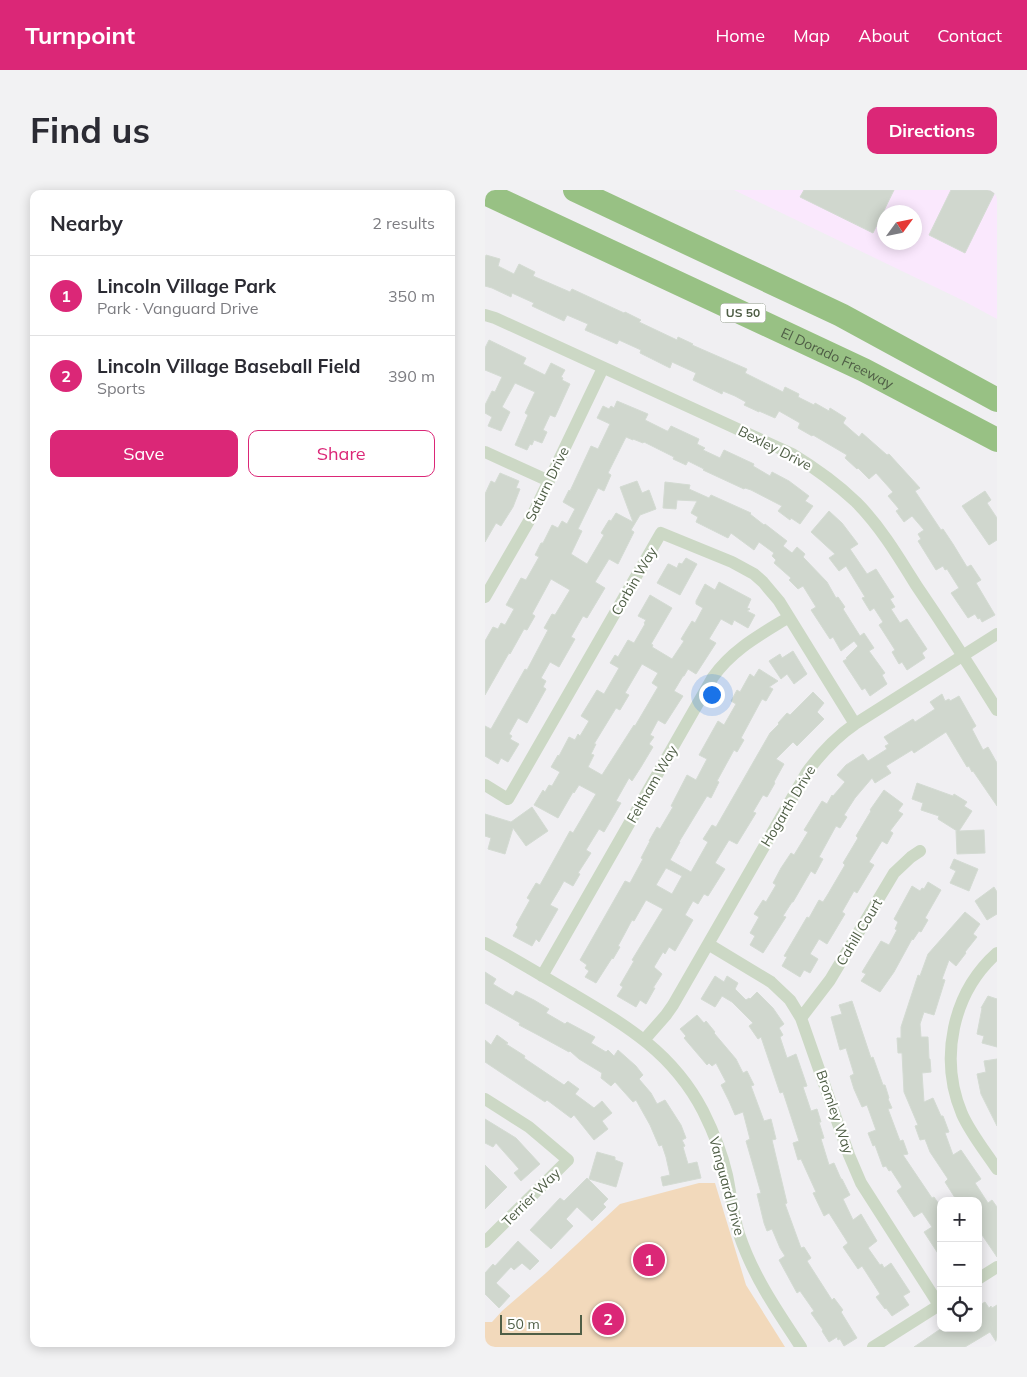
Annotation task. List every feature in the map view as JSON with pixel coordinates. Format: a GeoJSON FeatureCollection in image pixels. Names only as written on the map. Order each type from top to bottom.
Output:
{"type":"FeatureCollection","features":[{"type":"Feature","properties":{"kind":"highway"},"geometry":{"type":"LineString","coordinates":[[575,190],[841,316],[997,400]]}},
{"type":"Feature","properties":{"kind":"highway","name":"El Dorado Freeway"},"geometry":{"type":"LineString","coordinates":[[485,193],[864,370],[997,440]]}},
{"type":"Feature","properties":{"kind":"street","name":"Bexley Drive"},"geometry":{"type":"LineString","coordinates":[[485,315],[792,454],[836,484],[874,522],[963,655],[997,710]]}},
{"type":"Feature","properties":{"kind":"street","name":"Saturn Drive"},"geometry":{"type":"LineString","coordinates":[[485,597],[533,514],[603,368]]}},
{"type":"Feature","properties":{"kind":"street"},"geometry":{"type":"LineString","coordinates":[[485,452],[549,481]]}},
{"type":"Feature","properties":{"kind":"street","name":"Corbin Way"},"geometry":{"type":"LineString","coordinates":[[485,785],[508,799],[661,533],[732,562],[754,574],[772,591],[855,724]]}},
{"type":"Feature","properties":{"kind":"street","name":"Feltham Way"},"geometry":{"type":"LineString","coordinates":[[542,976],[713,677],[736,651],[789,617]]}},
{"type":"Feature","properties":{"kind":"street","name":"Hogarth Drive"},"geometry":{"type":"LineString","coordinates":[[644,1040],[666,1016],[673,1005],[807,772],[824,750],[855,724],[997,634]]}},
{"type":"Feature","properties":{"kind":"street","name":"Cahill Court"},"geometry":{"type":"LineString","coordinates":[[801,1018],[830,980],[894,873],[911,857],[921,851]]}},
{"type":"Feature","properties":{"kind":"street","name":"Vanguard Drive"},"geometry":{"type":"LineString","coordinates":[[485,942],[620,1021],[669,1062],[681,1077],[703,1111],[722,1158],[737,1228],[748,1258],[764,1290],[801,1347]]}},
{"type":"Feature","properties":{"kind":"street","name":"Bromley Way"},"geometry":{"type":"LineString","coordinates":[[708,944],[771,982],[790,1000],[801,1018],[849,1155],[861,1183],[937,1299]]}},
{"type":"Feature","properties":{"kind":"street"},"geometry":{"type":"LineString","coordinates":[[997,953],[978,973],[965,994],[955,1023],[951,1054],[952,1078],[962,1113],[997,1169]]}},
{"type":"Feature","properties":{"kind":"street","name":"Terrier Way"},"geometry":{"type":"LineString","coordinates":[[485,1099],[529,1127],[568,1160],[485,1242]]}},
{"type":"Feature","properties":{"kind":"street"},"geometry":{"type":"LineString","coordinates":[[982,1276],[997,1267]]}},
{"type":"Feature","properties":{"kind":"street"},"geometry":{"type":"LineString","coordinates":[[873,1347],[937,1306]]}},
{"type":"Feature","properties":{"kind":"shaded area"},"geometry":{"type":"Polygon","coordinates":[[[734,190],[997,190],[997,319],[962,300],[734,190]]]}},
{"type":"Feature","properties":{"kind":"shaded area"},"geometry":{"type":"Polygon","coordinates":[[[699,1183],[715,1183],[746,1285],[785,1347],[485,1347],[485,1322],[492,1322],[620,1204],[699,1183]]]}},
{"type":"Feature","properties":{"kind":"building"},"geometry":{"type":"Polygon","coordinates":[[[804,190],[894,190],[887,205],[877,205],[877,225],[873,233],[800,197],[804,190]]]}},
{"type":"Feature","properties":{"kind":"building"},"geometry":{"type":"Polygon","coordinates":[[[951,190],[996,190],[965,253],[929,235],[951,190]]]}},
{"type":"Feature","properties":{"kind":"building"},"geometry":{"type":"Polygon","coordinates":[[[486,255],[500,259],[498,266],[514,274],[519,264],[535,272],[533,276],[570,292],[572,289],[625,312],[641,320],[639,322],[677,340],[678,337],[747,369],[745,373],[783,392],[785,387],[799,394],[798,397],[814,405],[815,403],[829,411],[830,408],[846,418],[843,423],[859,437],[862,433],[887,455],[889,454],[920,488],[915,491],[941,530],[943,529],[967,567],[971,565],[981,580],[976,583],[995,615],[982,622],[975,614],[968,618],[951,593],[959,588],[947,569],[945,570],[943,566],[936,570],[918,541],[921,539],[918,534],[924,530],[912,516],[904,522],[896,511],[899,509],[888,496],[893,492],[876,473],[869,479],[845,458],[847,455],[798,428],[800,423],[779,411],[775,418],[759,412],[744,405],[746,402],[735,396],[723,391],[722,394],[693,380],[696,373],[672,362],[670,368],[640,353],[641,350],[619,340],[617,344],[585,330],[588,324],[567,315],[564,321],[532,306],[534,303],[512,293],[511,297],[485,286],[486,255]]]}},
{"type":"Feature","properties":{"kind":"building"},"geometry":{"type":"Polygon","coordinates":[[[489,340],[526,358],[523,364],[545,375],[551,363],[565,370],[561,377],[563,378],[562,380],[570,384],[555,417],[550,415],[543,430],[547,432],[542,443],[534,440],[527,450],[515,445],[528,415],[525,413],[535,392],[515,383],[502,407],[510,412],[501,431],[488,426],[492,417],[485,413],[485,405],[492,391],[495,392],[502,377],[485,370],[485,348],[489,340]]]}},
{"type":"Feature","properties":{"kind":"building"},"geometry":{"type":"Polygon","coordinates":[[[617,401],[648,414],[645,420],[667,431],[671,426],[699,439],[697,444],[705,448],[703,450],[720,458],[724,450],[754,464],[753,466],[770,476],[772,472],[789,481],[809,496],[805,501],[813,506],[800,524],[791,518],[790,520],[778,511],[782,506],[751,490],[744,489],[688,461],[686,465],[644,442],[626,437],[608,473],[611,475],[604,491],[598,488],[578,529],[582,531],[571,554],[587,564],[604,535],[601,533],[616,513],[633,522],[620,487],[637,481],[642,493],[649,490],[656,509],[640,515],[631,530],[634,532],[618,564],[609,559],[595,582],[605,588],[587,618],[583,616],[571,637],[575,639],[559,667],[550,662],[541,678],[546,681],[543,687],[546,689],[527,723],[518,718],[509,734],[512,736],[510,739],[519,744],[508,762],[501,758],[498,764],[485,756],[485,726],[491,729],[525,669],[527,670],[548,630],[544,628],[552,614],[555,615],[570,590],[551,579],[532,614],[535,616],[527,630],[524,629],[485,695],[485,641],[493,627],[498,629],[501,623],[505,625],[514,609],[506,605],[521,578],[526,580],[539,557],[535,555],[552,525],[558,528],[562,521],[567,524],[575,509],[563,502],[591,446],[598,449],[610,424],[597,418],[603,406],[609,409],[611,406],[614,408],[617,401]]]}},
{"type":"Feature","properties":{"kind":"building"},"geometry":{"type":"Polygon","coordinates":[[[500,473],[519,481],[516,488],[520,489],[513,507],[501,526],[496,523],[485,542],[485,494],[491,481],[495,483],[500,473]]]}},
{"type":"Feature","properties":{"kind":"building"},"geometry":{"type":"Polygon","coordinates":[[[665,482],[690,485],[689,489],[709,498],[711,495],[751,513],[787,541],[783,546],[792,553],[797,547],[805,554],[803,557],[827,582],[836,598],[838,597],[845,607],[843,609],[860,636],[864,633],[874,648],[869,651],[885,673],[882,675],[887,684],[870,696],[865,688],[862,690],[843,661],[858,646],[854,641],[841,651],[833,637],[830,639],[811,610],[816,607],[803,586],[798,589],[789,580],[791,578],[774,563],[776,560],[772,556],[774,553],[759,542],[754,550],[731,533],[728,538],[696,522],[698,517],[691,513],[697,501],[677,500],[676,509],[663,508],[665,482]]]}},
{"type":"Feature","properties":{"kind":"building"},"geometry":{"type":"Polygon","coordinates":[[[985,491],[991,500],[987,503],[997,518],[997,540],[989,545],[962,506],[985,491]]]}},
{"type":"Feature","properties":{"kind":"building"},"geometry":{"type":"Polygon","coordinates":[[[829,511],[842,523],[858,544],[850,549],[867,574],[876,569],[894,597],[890,599],[895,607],[891,609],[900,623],[907,619],[927,649],[922,653],[925,658],[907,670],[902,662],[899,664],[892,652],[895,650],[879,625],[883,622],[874,608],[870,611],[862,598],[865,597],[846,566],[839,571],[829,558],[835,554],[811,532],[829,511]]]}},
{"type":"Feature","properties":{"kind":"building"},"geometry":{"type":"Polygon","coordinates":[[[686,558],[697,564],[680,595],[657,583],[668,564],[677,568],[679,563],[682,564],[686,558]]]}},
{"type":"Feature","properties":{"kind":"building"},"geometry":{"type":"Polygon","coordinates":[[[719,582],[751,599],[747,608],[750,609],[747,611],[755,615],[748,628],[734,620],[732,625],[721,619],[709,639],[716,643],[696,674],[688,669],[674,691],[683,696],[665,724],[658,720],[650,735],[654,737],[649,744],[653,747],[632,781],[629,778],[616,801],[621,803],[604,832],[599,829],[586,850],[591,853],[578,873],[580,874],[573,886],[564,881],[550,905],[558,909],[539,942],[536,939],[532,946],[513,936],[518,927],[516,925],[530,900],[527,898],[536,883],[540,885],[570,831],[573,833],[596,794],[579,785],[558,818],[534,805],[543,790],[545,792],[549,785],[552,786],[560,772],[551,767],[569,737],[575,740],[578,734],[580,736],[589,721],[581,716],[597,690],[604,694],[619,668],[610,663],[615,655],[618,657],[628,640],[634,643],[646,620],[638,616],[650,595],[672,608],[651,644],[653,645],[652,647],[672,659],[684,641],[681,639],[692,621],[695,623],[703,608],[696,604],[696,601],[705,584],[715,590],[719,582]],[[642,664],[625,693],[629,695],[620,710],[616,708],[594,744],[596,744],[591,754],[594,755],[588,767],[602,775],[635,726],[658,687],[652,683],[658,673],[642,664]]]}},
{"type":"Feature","properties":{"kind":"building"},"geometry":{"type":"Polygon","coordinates":[[[793,651],[807,674],[794,684],[787,674],[781,679],[769,661],[780,654],[782,658],[793,651]]]}},
{"type":"Feature","properties":{"kind":"building"},"geometry":{"type":"Polygon","coordinates":[[[759,669],[778,681],[769,687],[773,689],[766,701],[762,699],[741,738],[744,740],[737,752],[734,750],[717,781],[719,782],[711,798],[707,796],[670,860],[691,872],[708,842],[703,839],[712,825],[716,827],[770,733],[787,713],[790,715],[813,692],[824,703],[817,712],[824,719],[797,746],[793,742],[776,759],[784,764],[775,783],[767,797],[763,795],[753,812],[756,813],[737,844],[729,840],[715,863],[725,869],[708,896],[704,894],[698,904],[693,901],[685,915],[693,920],[675,951],[669,947],[665,954],[663,952],[654,967],[662,974],[646,1004],[640,1000],[636,1007],[617,996],[623,987],[620,985],[634,961],[632,960],[663,909],[646,900],[634,921],[632,920],[613,959],[596,983],[585,977],[589,971],[585,968],[587,965],[580,960],[625,881],[630,883],[643,859],[641,858],[649,841],[657,827],[660,829],[673,807],[671,806],[687,775],[696,780],[707,759],[699,755],[718,721],[724,725],[736,704],[731,701],[737,690],[740,692],[750,674],[754,677],[759,669]],[[666,868],[656,885],[672,894],[682,876],[666,868]]]}},
{"type":"Feature","properties":{"kind":"building"},"geometry":{"type":"Polygon","coordinates":[[[942,694],[945,701],[949,699],[950,701],[959,696],[976,726],[972,729],[983,750],[988,747],[997,763],[997,806],[973,771],[969,766],[967,767],[946,732],[914,753],[912,750],[886,766],[891,773],[875,783],[872,778],[855,798],[844,815],[847,817],[840,828],[836,826],[819,857],[823,859],[815,874],[811,871],[783,916],[786,917],[763,953],[750,945],[755,936],[750,933],[759,917],[754,914],[763,900],[766,902],[776,885],[773,883],[781,868],[791,853],[794,855],[808,832],[804,830],[822,801],[827,804],[832,795],[845,782],[837,775],[846,765],[863,754],[868,761],[887,749],[885,746],[889,744],[884,737],[913,719],[915,722],[935,709],[930,702],[942,694]]]}},
{"type":"Feature","properties":{"kind":"building"},"geometry":{"type":"Polygon","coordinates":[[[917,783],[953,796],[954,794],[967,802],[964,806],[972,811],[959,831],[984,830],[985,853],[957,854],[957,831],[938,819],[939,816],[921,810],[923,803],[912,799],[917,783]]]}},
{"type":"Feature","properties":{"kind":"building"},"geometry":{"type":"Polygon","coordinates":[[[884,790],[903,804],[898,811],[903,814],[890,831],[893,833],[887,844],[882,841],[869,862],[874,865],[857,893],[854,891],[842,912],[845,914],[827,944],[819,939],[810,954],[818,959],[810,973],[804,970],[800,977],[782,966],[787,957],[784,956],[819,900],[823,902],[828,894],[845,865],[843,863],[858,838],[856,836],[870,810],[884,790]]]}},
{"type":"Feature","properties":{"kind":"building"},"geometry":{"type":"Polygon","coordinates":[[[532,807],[548,831],[526,846],[513,828],[505,854],[488,849],[491,838],[485,836],[485,814],[511,822],[532,807]]]}},
{"type":"Feature","properties":{"kind":"building"},"geometry":{"type":"Polygon","coordinates":[[[954,859],[978,869],[969,891],[950,883],[956,871],[950,868],[954,859]]]}},
{"type":"Feature","properties":{"kind":"building"},"geometry":{"type":"Polygon","coordinates":[[[928,882],[941,890],[925,918],[928,920],[921,932],[919,931],[912,939],[894,972],[880,992],[861,981],[866,974],[862,972],[881,941],[889,945],[897,930],[895,929],[898,922],[894,919],[912,886],[920,891],[922,888],[924,889],[928,882]]]}},
{"type":"Feature","properties":{"kind":"building"},"geometry":{"type":"Polygon","coordinates":[[[994,887],[997,892],[997,914],[987,920],[975,901],[994,887]]]}},
{"type":"Feature","properties":{"kind":"building"},"geometry":{"type":"Polygon","coordinates":[[[965,912],[980,924],[973,934],[977,937],[956,966],[949,960],[942,979],[945,980],[934,1015],[924,1012],[920,1024],[921,1037],[928,1037],[931,1072],[922,1073],[924,1102],[933,1098],[941,1116],[943,1116],[949,1132],[945,1133],[953,1155],[961,1150],[981,1179],[975,1183],[988,1203],[992,1200],[997,1207],[997,1257],[982,1235],[982,1197],[954,1197],[945,1182],[948,1179],[930,1152],[925,1139],[920,1140],[915,1126],[918,1125],[904,1092],[902,1053],[898,1053],[897,1038],[901,1038],[901,1027],[918,975],[920,976],[928,954],[965,912]]]}},
{"type":"Feature","properties":{"kind":"building"},"geometry":{"type":"Polygon","coordinates":[[[485,972],[496,979],[493,984],[513,996],[516,991],[534,1000],[549,1009],[546,1013],[565,1024],[567,1022],[595,1037],[591,1043],[606,1052],[608,1050],[614,1056],[618,1050],[636,1066],[643,1075],[639,1079],[651,1093],[657,1104],[665,1100],[681,1125],[686,1138],[682,1140],[688,1164],[697,1162],[701,1178],[663,1186],[661,1177],[670,1175],[666,1157],[662,1145],[659,1146],[636,1100],[633,1102],[615,1082],[611,1086],[601,1078],[602,1073],[570,1051],[519,1025],[520,1023],[485,1003],[485,972]]]}},
{"type":"Feature","properties":{"kind":"building"},"geometry":{"type":"Polygon","coordinates":[[[715,976],[724,982],[727,976],[738,983],[735,989],[746,1000],[750,999],[757,992],[773,1008],[784,1024],[779,1028],[783,1035],[780,1037],[787,1058],[796,1054],[807,1086],[803,1087],[811,1111],[817,1109],[821,1122],[819,1122],[824,1138],[821,1139],[829,1165],[834,1163],[850,1195],[843,1199],[853,1220],[861,1214],[877,1241],[868,1248],[880,1265],[882,1264],[884,1268],[891,1263],[910,1292],[903,1296],[909,1305],[892,1316],[876,1297],[880,1294],[862,1266],[858,1269],[843,1247],[848,1243],[829,1213],[824,1216],[813,1193],[816,1192],[801,1159],[798,1160],[793,1143],[799,1141],[783,1092],[780,1093],[761,1037],[758,1039],[749,1026],[753,1023],[732,1002],[722,996],[715,1007],[701,999],[715,976]]]}},
{"type":"Feature","properties":{"kind":"building"},"geometry":{"type":"Polygon","coordinates":[[[988,996],[997,999],[997,1047],[982,1043],[984,1036],[977,1034],[981,1008],[988,996]]]}},
{"type":"Feature","properties":{"kind":"building"},"geometry":{"type":"Polygon","coordinates":[[[852,1001],[871,1058],[873,1057],[883,1085],[885,1085],[892,1108],[888,1109],[900,1141],[903,1140],[908,1154],[903,1155],[932,1198],[934,1197],[937,1201],[937,1252],[924,1232],[932,1227],[922,1212],[914,1217],[897,1191],[902,1187],[891,1170],[889,1171],[886,1166],[883,1167],[875,1145],[873,1146],[868,1133],[876,1130],[867,1105],[862,1107],[854,1089],[850,1076],[854,1074],[846,1048],[840,1050],[831,1017],[842,1014],[839,1005],[852,1001]]]}},
{"type":"Feature","properties":{"kind":"building"},"geometry":{"type":"Polygon","coordinates":[[[697,1015],[704,1023],[706,1021],[715,1032],[736,1059],[743,1073],[747,1071],[754,1085],[751,1086],[764,1121],[771,1119],[776,1139],[772,1140],[787,1203],[785,1204],[801,1248],[804,1247],[811,1258],[807,1261],[832,1300],[834,1298],[843,1310],[841,1312],[857,1338],[844,1346],[837,1337],[829,1342],[811,1313],[814,1311],[800,1291],[797,1293],[779,1260],[785,1256],[772,1229],[767,1231],[764,1223],[757,1194],[761,1193],[746,1141],[750,1139],[743,1112],[735,1115],[721,1085],[726,1082],[716,1063],[712,1066],[709,1063],[707,1065],[684,1038],[686,1036],[680,1029],[697,1015]]]}},
{"type":"Feature","properties":{"kind":"building"},"geometry":{"type":"Polygon","coordinates":[[[497,1035],[508,1043],[506,1044],[525,1056],[524,1058],[564,1085],[568,1081],[579,1089],[575,1094],[594,1108],[602,1101],[612,1113],[602,1121],[608,1129],[594,1140],[574,1115],[571,1118],[547,1100],[545,1102],[485,1062],[485,1040],[491,1045],[497,1035]]]}},
{"type":"Feature","properties":{"kind":"building"},"geometry":{"type":"Polygon","coordinates":[[[997,1059],[997,1126],[981,1094],[977,1074],[986,1072],[984,1061],[997,1059]]]}},
{"type":"Feature","properties":{"kind":"building"},"geometry":{"type":"Polygon","coordinates":[[[485,1119],[516,1138],[540,1164],[521,1181],[514,1173],[519,1169],[496,1143],[493,1147],[485,1143],[485,1119]]]}},
{"type":"Feature","properties":{"kind":"building"},"geometry":{"type":"Polygon","coordinates":[[[597,1152],[615,1157],[615,1160],[623,1163],[616,1187],[589,1179],[597,1152]]]}},
{"type":"Feature","properties":{"kind":"building"},"geometry":{"type":"Polygon","coordinates":[[[485,1165],[507,1187],[485,1209],[485,1165]]]}},
{"type":"Feature","properties":{"kind":"building"},"geometry":{"type":"Polygon","coordinates":[[[587,1178],[608,1199],[603,1204],[606,1207],[592,1221],[577,1207],[566,1219],[573,1226],[551,1249],[530,1230],[560,1198],[564,1201],[587,1178]]]}},
{"type":"Feature","properties":{"kind":"building"},"geometry":{"type":"Polygon","coordinates":[[[518,1241],[539,1261],[530,1270],[522,1263],[514,1270],[511,1267],[496,1283],[510,1296],[499,1308],[485,1294],[485,1273],[493,1264],[495,1266],[518,1241]]]}},
{"type":"Feature","properties":{"kind":"building"},"geometry":{"type":"Polygon","coordinates":[[[985,1302],[989,1308],[997,1305],[997,1343],[990,1332],[965,1347],[914,1347],[937,1331],[982,1332],[982,1304],[985,1302]]]}},
{"type":"Feature","properties":{"kind":"place","name":"Lincoln Village Park"},"geometry":{"type":"Point","coordinates":[649,1260]}},
{"type":"Feature","properties":{"kind":"place","name":"Lincoln Village Baseball Field"},"geometry":{"type":"Point","coordinates":[608,1319]}}]}
